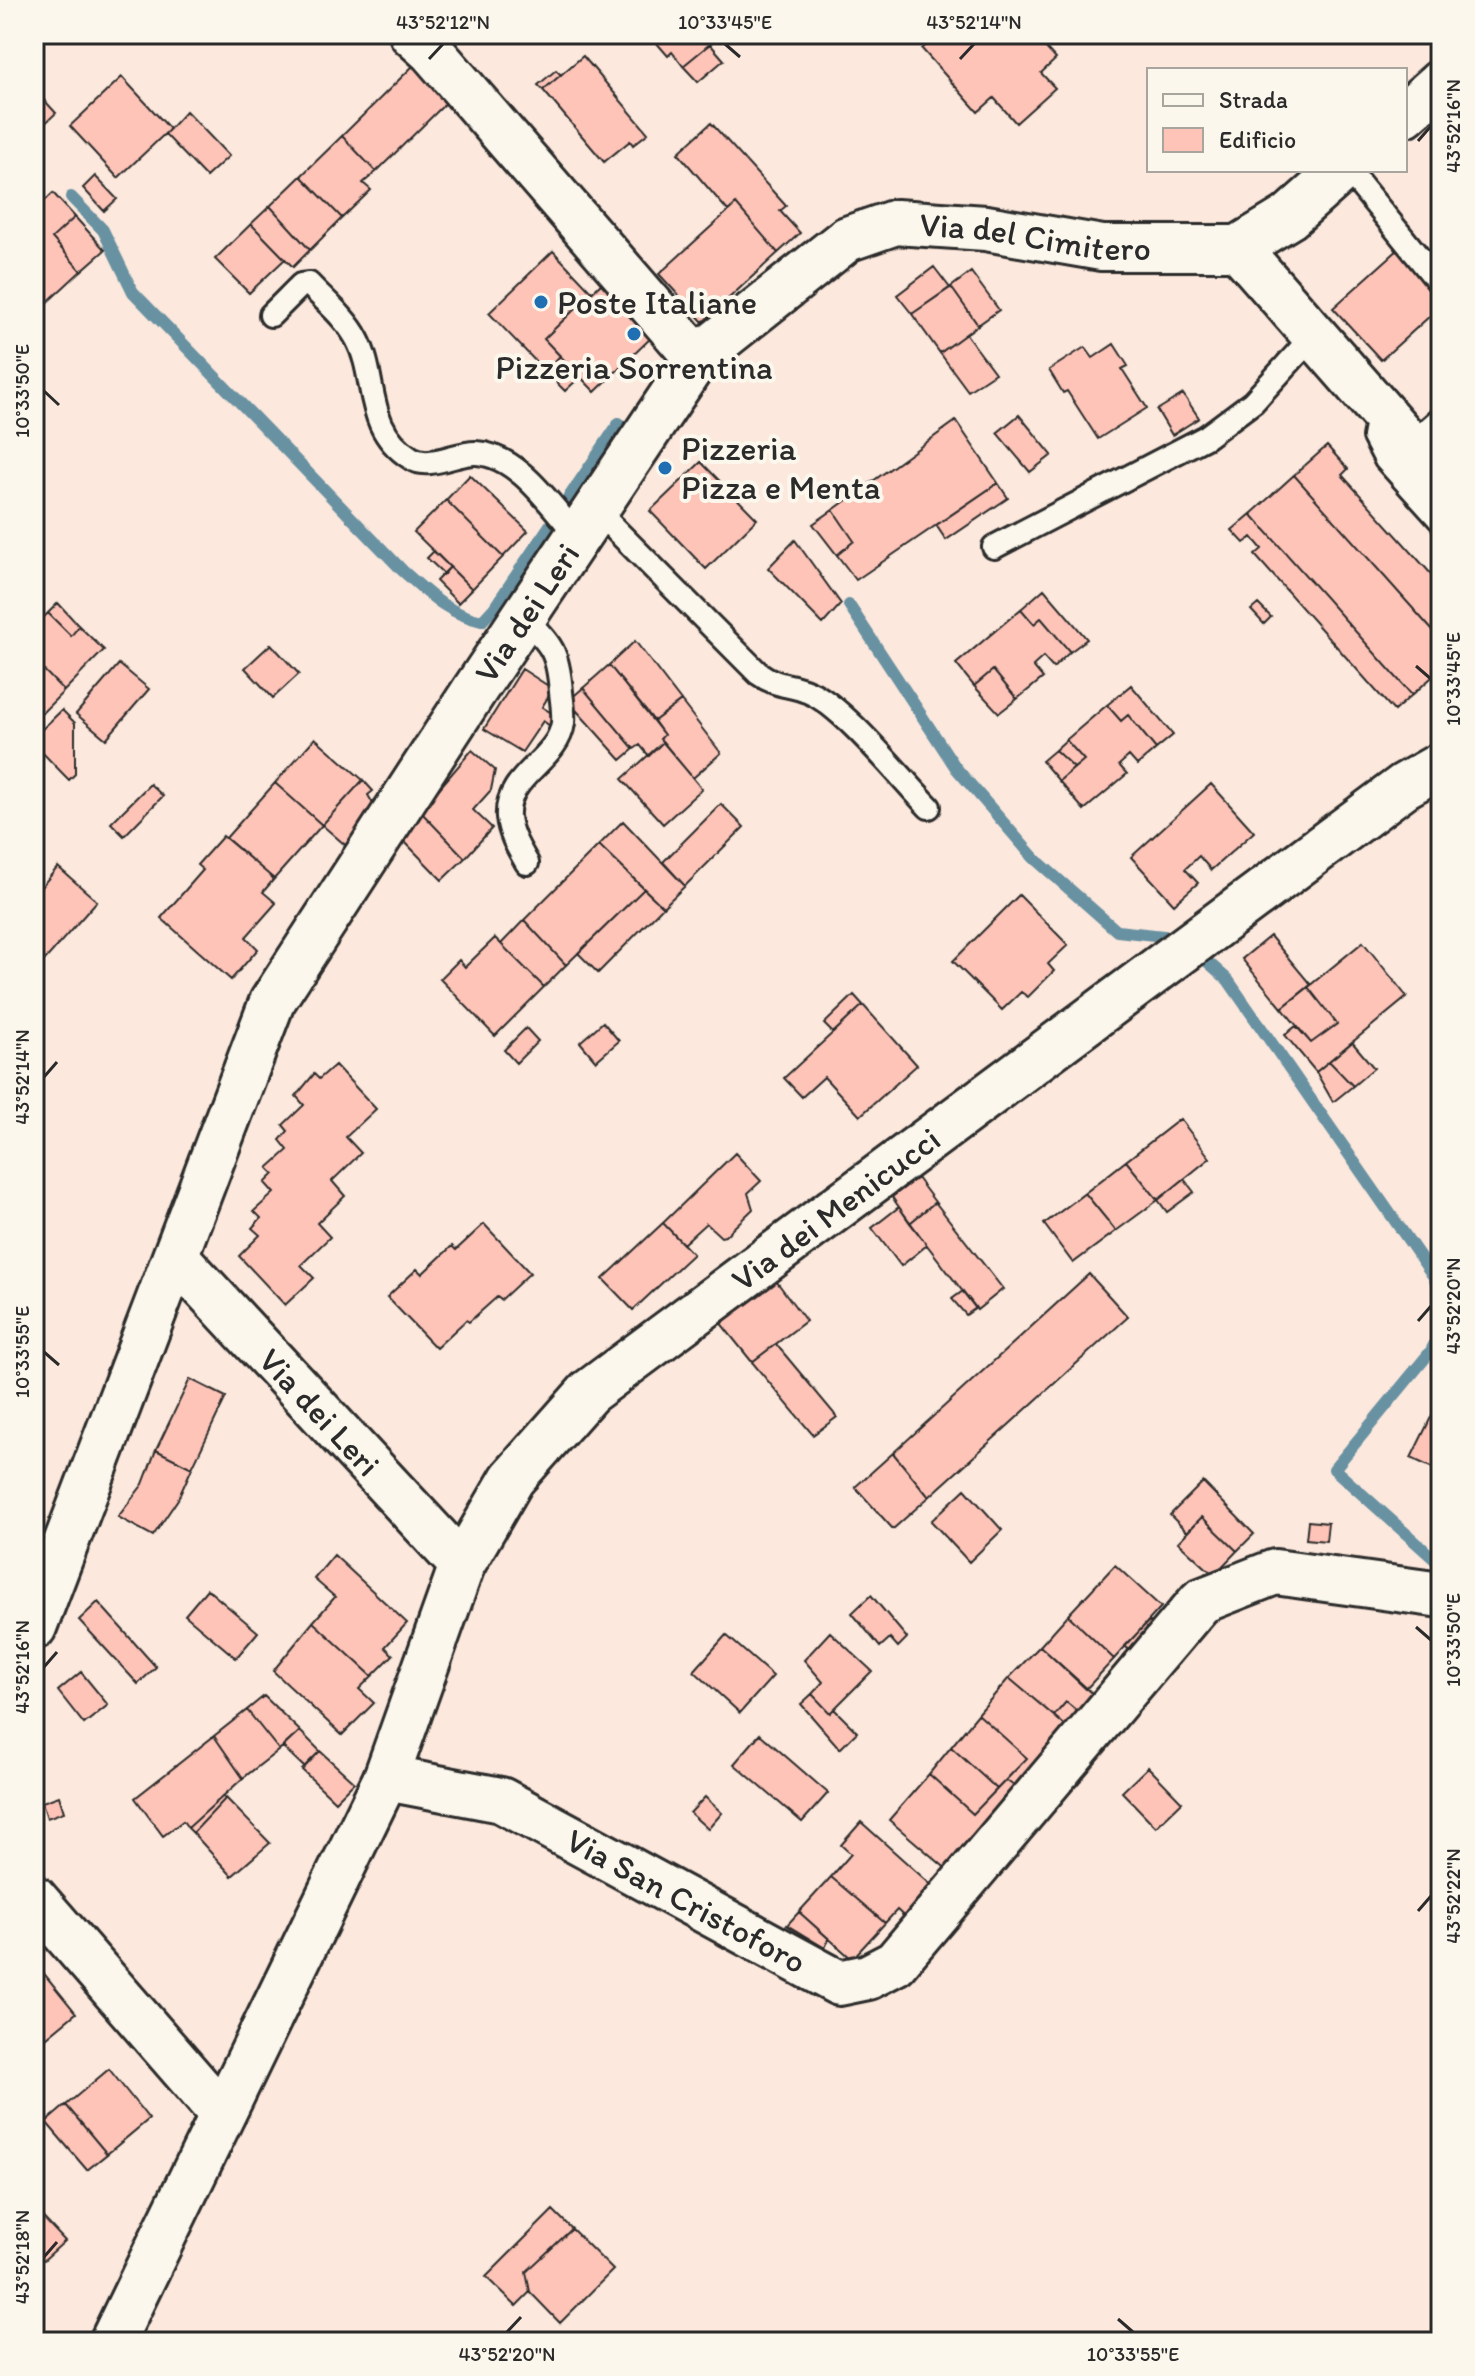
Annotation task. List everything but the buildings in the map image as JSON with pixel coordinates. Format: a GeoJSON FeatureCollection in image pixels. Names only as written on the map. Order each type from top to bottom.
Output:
{"type":"FeatureCollection","features":[{"type":"Feature","properties":{"kind":"street"},"geometry":{"type":"LineString","coordinates":[[412,34],[432,52],[697,358]]}},
{"type":"Feature","properties":{"kind":"street"},"geometry":{"type":"LineString","coordinates":[[1407,112],[1441,82]]}},
{"type":"Feature","properties":{"kind":"street"},"geometry":{"type":"LineString","coordinates":[[1340,172],[1289,217],[1238,248],[1379,409],[1426,431],[1441,480]]}},
{"type":"Feature","properties":{"kind":"street","name":"Via del Cimitero"},"geometry":{"type":"LineString","coordinates":[[697,358],[847,239],[896,222],[986,228],[1102,248],[1238,248]]}},
{"type":"Feature","properties":{"kind":"street","name":"Via dei Leri"},"geometry":{"type":"LineString","coordinates":[[34,1627],[272,1002],[697,358]]}},
{"type":"Feature","properties":{"kind":"street","name":"Via dei Menicucci"},"geometry":{"type":"LineString","coordinates":[[386,1778],[462,1565],[512,1479],[589,1392],[1404,786],[1441,765]]}},
{"type":"Feature","properties":{"kind":"street","name":"Via dei Leri"},"geometry":{"type":"LineString","coordinates":[[177,1258],[462,1565]]}},
{"type":"Feature","properties":{"kind":"street","name":"Via San Cristoforo"},"geometry":{"type":"LineString","coordinates":[[386,1778],[501,1800],[839,1983],[868,1977],[895,1963],[1201,1601],[1275,1572],[1441,1595]]}},
{"type":"Feature","properties":{"kind":"street"},"geometry":{"type":"LineString","coordinates":[[112,2342],[386,1778]]}},
{"type":"Feature","properties":{"kind":"street"},"geometry":{"type":"LineString","coordinates":[[34,1898],[221,2113]]}},
{"type":"Feature","properties":{"kind":"lane"},"geometry":{"type":"LineString","coordinates":[[1350,172],[1441,285]]}},
{"type":"Feature","properties":{"kind":"lane"},"geometry":{"type":"LineString","coordinates":[[271,315],[301,285],[309,284],[350,326],[359,343],[371,400],[383,430],[411,459],[424,462],[477,453],[510,464],[587,523],[758,673],[776,686],[809,692],[834,709],[929,807]]}},
{"type":"Feature","properties":{"kind":"lane"},"geometry":{"type":"LineString","coordinates":[[994,547],[1206,437],[1253,402],[1314,335]]}},
{"type":"Feature","properties":{"kind":"lane"},"geometry":{"type":"LineString","coordinates":[[1379,409],[1374,437],[1386,460],[1441,521]]}},
{"type":"Feature","properties":{"kind":"lane"},"geometry":{"type":"LineString","coordinates":[[524,618],[549,642],[557,656],[563,725],[555,742],[515,787],[511,801],[508,815],[512,836],[527,863]]}},
{"type":"Feature","properties":{"kind":"waterway"},"geometry":{"type":"LineString","coordinates":[[71,197],[103,230],[133,292],[403,571],[440,602],[470,618],[482,621],[494,608],[619,423]]}},
{"type":"Feature","properties":{"kind":"waterway"},"geometry":{"type":"LineString","coordinates":[[849,605],[956,768],[1034,858],[1117,931],[1173,937]]}},
{"type":"Feature","properties":{"kind":"waterway"},"geometry":{"type":"LineString","coordinates":[[1200,955],[1228,980],[1434,1277],[1441,1294]]}},
{"type":"Feature","properties":{"kind":"waterway"},"geometry":{"type":"LineString","coordinates":[[1441,1331],[1431,1351],[1334,1469],[1441,1565]]}},
{"type":"Feature","properties":{"kind":"place","name":"Poste Italiane"},"geometry":{"type":"Point","coordinates":[541,302]}},
{"type":"Feature","properties":{"kind":"place","name":"Pizzeria Sorrentina"},"geometry":{"type":"Point","coordinates":[634,334]}},
{"type":"Feature","properties":{"kind":"place","name":"Pizzeria Pizza e Menta"},"geometry":{"type":"Point","coordinates":[665,468]}}]}
